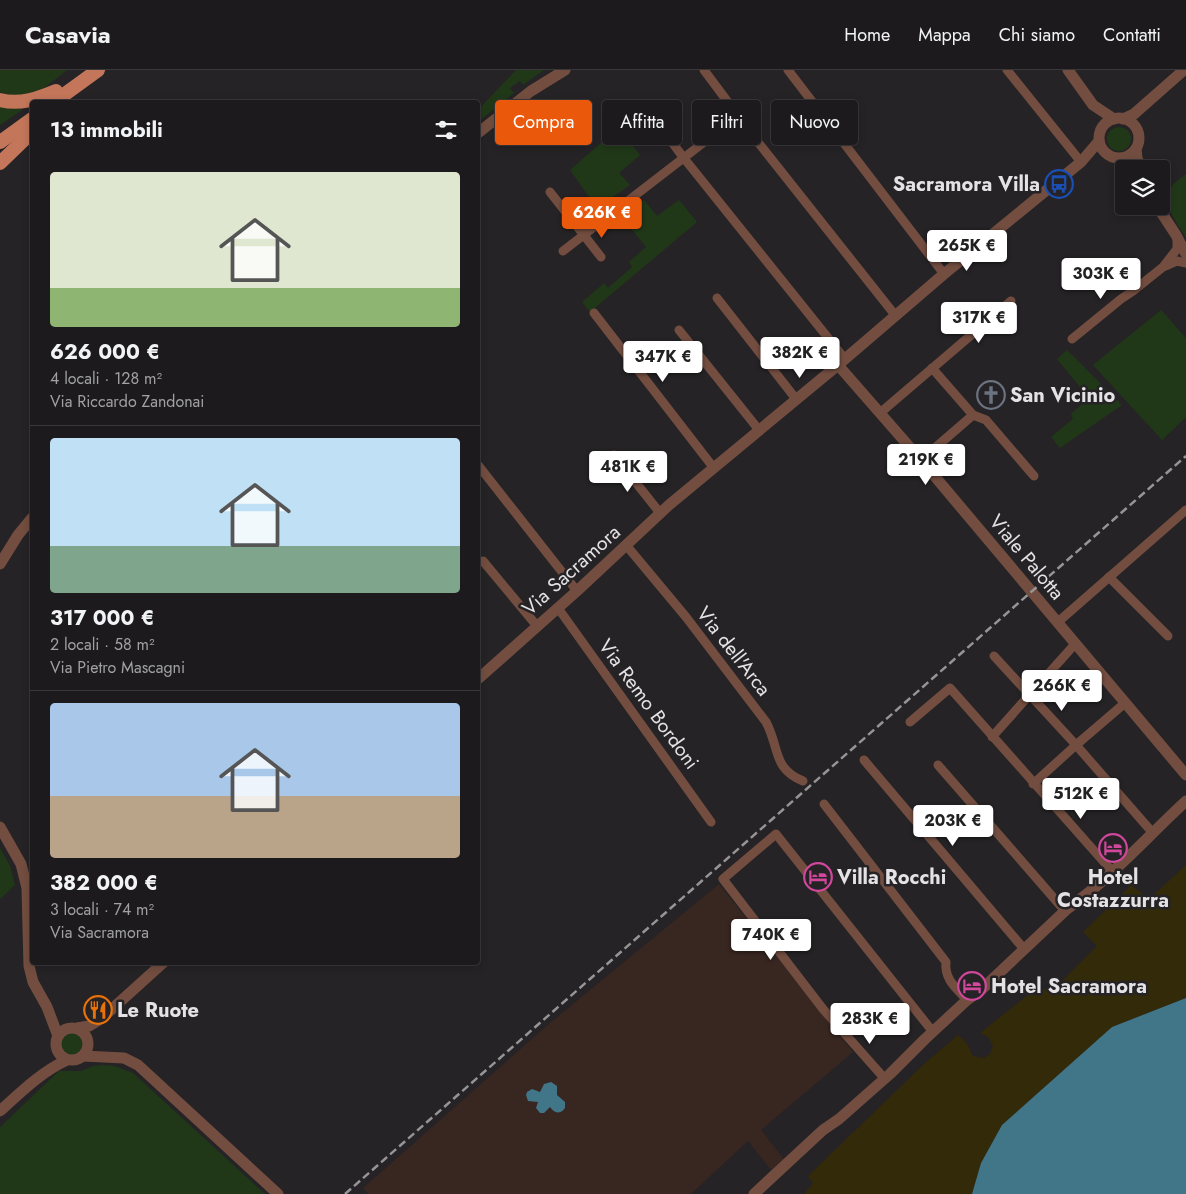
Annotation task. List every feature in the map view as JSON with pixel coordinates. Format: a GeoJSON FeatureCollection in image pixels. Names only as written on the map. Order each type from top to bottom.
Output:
{"type":"FeatureCollection","features":[{"type":"Feature","properties":{"kind":"main road"},"geometry":{"type":"LineString","coordinates":[[58,99],[83,70]]}},
{"type":"Feature","properties":{"kind":"main road"},"geometry":{"type":"LineString","coordinates":[[0,100],[11,103],[38,98],[58,99],[98,70]]}},
{"type":"Feature","properties":{"kind":"main road"},"geometry":{"type":"LineString","coordinates":[[0,131],[30,109]]}},
{"type":"Feature","properties":{"kind":"main road"},"geometry":{"type":"LineString","coordinates":[[0,142],[30,120]]}},
{"type":"Feature","properties":{"kind":"main road"},"geometry":{"type":"LineString","coordinates":[[0,163],[30,134]]}},
{"type":"Feature","properties":{"kind":"street"},"geometry":{"type":"LineString","coordinates":[[480,132],[530,91],[565,70]]}},
{"type":"Feature","properties":{"kind":"street"},"geometry":{"type":"LineString","coordinates":[[788,70],[944,274]]}},
{"type":"Feature","properties":{"kind":"street"},"geometry":{"type":"LineString","coordinates":[[1007,70],[1081,162]]}},
{"type":"Feature","properties":{"kind":"street"},"geometry":{"type":"LineString","coordinates":[[1063,70],[1075,77],[1093,105],[1101,123],[1099,142],[1105,153],[1117,158],[1123,158],[1133,153],[1139,140],[1136,129],[1129,121],[1119,119],[1093,105]]}},
{"type":"Feature","properties":{"kind":"street"},"geometry":{"type":"LineString","coordinates":[[1101,129],[1106,122],[1134,114],[1184,70]]}},
{"type":"Feature","properties":{"kind":"street"},"geometry":{"type":"LineString","coordinates":[[704,71],[726,100]]}},
{"type":"Feature","properties":{"kind":"street"},"geometry":{"type":"LineString","coordinates":[[1136,129],[1139,117],[1150,101]]}},
{"type":"Feature","properties":{"kind":"street","name":"Via Sacramora"},"geometry":{"type":"LineString","coordinates":[[480,677],[713,467],[1081,162],[1099,142]]}},
{"type":"Feature","properties":{"kind":"street"},"geometry":{"type":"LineString","coordinates":[[674,145],[842,362]]}},
{"type":"Feature","properties":{"kind":"street"},"geometry":{"type":"LineString","coordinates":[[563,251],[699,145]]}},
{"type":"Feature","properties":{"kind":"street"},"geometry":{"type":"LineString","coordinates":[[760,145],[895,315]]}},
{"type":"Feature","properties":{"kind":"street"},"geometry":{"type":"LineString","coordinates":[[1136,149],[1138,160]]}},
{"type":"Feature","properties":{"kind":"street","name":"Via Sacramora"},"geometry":{"type":"LineString","coordinates":[[1081,162],[1094,155],[1105,153]]}},
{"type":"Feature","properties":{"kind":"street"},"geometry":{"type":"LineString","coordinates":[[550,192],[601,257]]}},
{"type":"Feature","properties":{"kind":"street"},"geometry":{"type":"LineString","coordinates":[[1163,215],[1186,254]]}},
{"type":"Feature","properties":{"kind":"street"},"geometry":{"type":"LineString","coordinates":[[1165,215],[1167,221]]}},
{"type":"Feature","properties":{"kind":"street"},"geometry":{"type":"LineString","coordinates":[[1072,339],[1163,267],[1177,249],[1176,235]]}},
{"type":"Feature","properties":{"kind":"street"},"geometry":{"type":"LineString","coordinates":[[1163,267],[1177,261],[1186,263]]}},
{"type":"Feature","properties":{"kind":"street"},"geometry":{"type":"LineString","coordinates":[[717,298],[798,398]]}},
{"type":"Feature","properties":{"kind":"street"},"geometry":{"type":"LineString","coordinates":[[880,413],[1011,301]]}},
{"type":"Feature","properties":{"kind":"street"},"geometry":{"type":"LineString","coordinates":[[594,313],[713,467]]}},
{"type":"Feature","properties":{"kind":"street"},"geometry":{"type":"LineString","coordinates":[[745,325],[798,398]]}},
{"type":"Feature","properties":{"kind":"street"},"geometry":{"type":"LineString","coordinates":[[679,330],[759,430]]}},
{"type":"Feature","properties":{"kind":"street","name":"Viale Palotta"},"geometry":{"type":"LineString","coordinates":[[842,362],[880,413],[1186,775]]}},
{"type":"Feature","properties":{"kind":"street"},"geometry":{"type":"LineString","coordinates":[[932,368],[973,415],[986,420],[1034,476]]}},
{"type":"Feature","properties":{"kind":"street"},"geometry":{"type":"LineString","coordinates":[[921,460],[973,415]]}},
{"type":"Feature","properties":{"kind":"street"},"geometry":{"type":"LineString","coordinates":[[614,455],[660,513]]}},
{"type":"Feature","properties":{"kind":"street"},"geometry":{"type":"LineString","coordinates":[[481,477],[577,591]]}},
{"type":"Feature","properties":{"kind":"street"},"geometry":{"type":"LineString","coordinates":[[1058,622],[1186,510]]}},
{"type":"Feature","properties":{"kind":"street"},"geometry":{"type":"LineString","coordinates":[[0,564],[18,535],[30,520]]}},
{"type":"Feature","properties":{"kind":"street","name":"Via dell'Arca"},"geometry":{"type":"LineString","coordinates":[[626,545],[686,617],[766,722],[772,734],[781,766],[803,781]]}},
{"type":"Feature","properties":{"kind":"street"},"geometry":{"type":"LineString","coordinates":[[483,561],[537,626]]}},
{"type":"Feature","properties":{"kind":"street"},"geometry":{"type":"LineString","coordinates":[[1109,577],[1168,636]]}},
{"type":"Feature","properties":{"kind":"street","name":"Via Remo Bordoni"},"geometry":{"type":"LineString","coordinates":[[558,608],[711,822]]}},
{"type":"Feature","properties":{"kind":"street"},"geometry":{"type":"LineString","coordinates":[[992,737],[1075,644]]}},
{"type":"Feature","properties":{"kind":"street"},"geometry":{"type":"LineString","coordinates":[[994,656],[1076,745],[1152,832]]}},
{"type":"Feature","properties":{"kind":"street"},"geometry":{"type":"LineString","coordinates":[[910,722],[950,688],[1112,872]]}},
{"type":"Feature","properties":{"kind":"street"},"geometry":{"type":"LineString","coordinates":[[1034,784],[1125,703]]}},
{"type":"Feature","properties":{"kind":"street"},"geometry":{"type":"LineString","coordinates":[[864,760],[1024,949]]}},
{"type":"Feature","properties":{"kind":"street"},"geometry":{"type":"LineString","coordinates":[[938,765],[1065,911]]}},
{"type":"Feature","properties":{"kind":"street"},"geometry":{"type":"LineString","coordinates":[[754,1194],[823,1130],[839,1119],[885,1079],[967,1000],[981,990],[1065,911],[1112,872],[1186,801]]}},
{"type":"Feature","properties":{"kind":"street"},"geometry":{"type":"LineString","coordinates":[[824,804],[946,962],[949,981],[967,1000]]}},
{"type":"Feature","properties":{"kind":"street"},"geometry":{"type":"LineString","coordinates":[[0,827],[21,864],[27,888],[29,966],[33,982],[64,1035],[60,1056],[67,1060]]}},
{"type":"Feature","properties":{"kind":"street"},"geometry":{"type":"LineString","coordinates":[[885,1079],[838,1026],[723,879],[776,834],[933,1032]]}},
{"type":"Feature","properties":{"kind":"street"},"geometry":{"type":"LineString","coordinates":[[36,1079],[49,1062],[64,1035],[89,1026],[102,1018],[161,965]]}},
{"type":"Feature","properties":{"kind":"street"},"geometry":{"type":"LineString","coordinates":[[0,1111],[53,1066],[67,1060],[74,1060],[87,1047],[102,1018]]}},
{"type":"Feature","properties":{"kind":"street"},"geometry":{"type":"LineString","coordinates":[[64,1035],[82,1031],[87,1047],[106,1056],[124,1058],[138,1065],[278,1194]]}},
{"type":"Feature","properties":{"kind":"shaded area"},"geometry":{"type":"Polygon","coordinates":[[[719,884],[853,1052],[761,1130],[784,1159],[771,1170],[748,1141],[691,1194],[368,1194],[363,1188],[551,1022],[719,884]]]}},
{"type":"Feature","properties":{"kind":"green space"},"geometry":{"type":"Polygon","coordinates":[[[0,70],[67,70],[44,88],[29,95],[20,96],[0,92],[0,70]]]}},
{"type":"Feature","properties":{"kind":"green space"},"geometry":{"type":"Polygon","coordinates":[[[516,70],[544,70],[523,85],[520,81],[510,88],[514,93],[505,100],[495,100],[495,108],[480,120],[480,108],[516,70]]]}},
{"type":"Feature","properties":{"kind":"green space"},"geometry":{"type":"Polygon","coordinates":[[[0,106],[21,109],[22,110],[0,125],[0,106]]]}},
{"type":"Feature","properties":{"kind":"green space"},"geometry":{"type":"Polygon","coordinates":[[[1119,127],[1128,130],[1131,139],[1128,148],[1119,151],[1110,148],[1107,139],[1110,130],[1119,127]]]}},
{"type":"Feature","properties":{"kind":"green space"},"geometry":{"type":"Polygon","coordinates":[[[602,142],[602,145],[632,145],[640,155],[619,173],[630,185],[597,208],[570,170],[602,142]]]}},
{"type":"Feature","properties":{"kind":"green space"},"geometry":{"type":"Polygon","coordinates":[[[1186,174],[1186,238],[1170,210],[1170,189],[1186,174]]]}},
{"type":"Feature","properties":{"kind":"green space"},"geometry":{"type":"Polygon","coordinates":[[[644,200],[657,216],[679,200],[697,222],[590,312],[582,302],[604,283],[608,288],[632,267],[629,262],[646,247],[622,217],[644,200]]]}},
{"type":"Feature","properties":{"kind":"green space"},"geometry":{"type":"Polygon","coordinates":[[[1161,310],[1186,338],[1186,417],[1162,440],[1093,365],[1161,310]]]}},
{"type":"Feature","properties":{"kind":"green space"},"geometry":{"type":"Polygon","coordinates":[[[1067,350],[1122,405],[1060,448],[1051,437],[1073,419],[1071,414],[1089,398],[1057,359],[1067,350]]]}},
{"type":"Feature","properties":{"kind":"green space"},"geometry":{"type":"Polygon","coordinates":[[[0,848],[10,866],[15,885],[0,899],[0,848]]]}},
{"type":"Feature","properties":{"kind":"green space"},"geometry":{"type":"Polygon","coordinates":[[[72,1033],[80,1036],[83,1044],[80,1052],[72,1055],[64,1052],[61,1044],[64,1036],[72,1033]]]}},
{"type":"Feature","properties":{"kind":"green space"},"geometry":{"type":"Polygon","coordinates":[[[93,1066],[115,1066],[133,1073],[265,1194],[0,1194],[0,1127],[59,1071],[81,1071],[93,1066]]]}},
{"type":"Feature","properties":{"kind":"sand"},"geometry":{"type":"Polygon","coordinates":[[[1186,865],[1186,998],[1112,1027],[1002,1125],[981,1163],[972,1194],[804,1194],[813,1183],[808,1176],[925,1063],[958,1035],[967,1044],[973,1055],[984,1058],[990,1054],[993,1045],[988,1037],[980,1033],[1029,994],[1058,985],[1097,946],[1083,932],[1131,885],[1149,899],[1186,865]]]}},
{"type":"Feature","properties":{"kind":"water"},"geometry":{"type":"Polygon","coordinates":[[[1186,998],[1186,1194],[972,1194],[981,1163],[1002,1125],[1112,1027],[1186,998]]]}},
{"type":"Feature","properties":{"kind":"water"},"geometry":{"type":"Polygon","coordinates":[[[551,1082],[557,1086],[557,1095],[565,1102],[565,1108],[561,1112],[557,1112],[553,1111],[550,1107],[544,1113],[540,1113],[536,1108],[538,1102],[528,1101],[527,1092],[532,1089],[540,1092],[544,1084],[551,1082]]]}},
{"type":"Feature","properties":{"kind":"railway"},"geometry":{"type":"LineString","coordinates":[[345,1194],[1186,456]]}},
{"type":"Feature","properties":{"kind":"place","name":"Sacramora Villa"},"geometry":{"type":"Point","coordinates":[1059,184]}},
{"type":"Feature","properties":{"kind":"place","name":"San Vicinio"},"geometry":{"type":"Point","coordinates":[991,395]}},
{"type":"Feature","properties":{"kind":"place","name":"Hotel Costazzurra"},"geometry":{"type":"Point","coordinates":[1113,848]}},
{"type":"Feature","properties":{"kind":"place","name":"Villa Rocchi"},"geometry":{"type":"Point","coordinates":[818,877]}},
{"type":"Feature","properties":{"kind":"place","name":"Hotel Sacramora"},"geometry":{"type":"Point","coordinates":[972,986]}},
{"type":"Feature","properties":{"kind":"place","name":"Le Ruote"},"geometry":{"type":"Point","coordinates":[98,1010]}}]}
